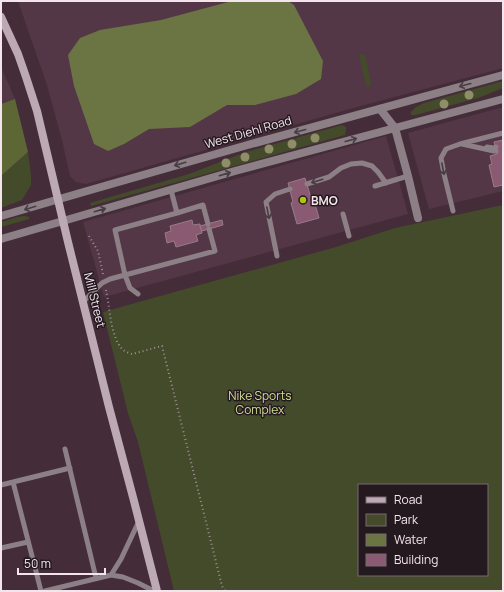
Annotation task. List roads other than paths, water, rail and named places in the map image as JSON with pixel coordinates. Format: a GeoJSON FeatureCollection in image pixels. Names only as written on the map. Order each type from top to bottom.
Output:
{"type":"FeatureCollection","features":[{"type":"Feature","properties":{"kind":"main road","name":"Mill Street"},"geometry":{"type":"LineString","coordinates":[[1,17],[26,77],[37,111],[109,407],[139,520],[155,591]]}},
{"type":"Feature","properties":{"kind":"street","name":"West Diehl Road"},"geometry":{"type":"LineString","coordinates":[[1,216],[237,148],[503,75]]}},
{"type":"Feature","properties":{"kind":"street"},"geometry":{"type":"LineString","coordinates":[[1,239],[171,190],[503,99]]}},
{"type":"Feature","properties":{"kind":"street"},"geometry":{"type":"LineString","coordinates":[[380,108],[394,128],[418,218]]}},
{"type":"Feature","properties":{"kind":"lane"},"geometry":{"type":"LineString","coordinates":[[453,211],[441,158],[446,149],[503,133]]}},
{"type":"Feature","properties":{"kind":"lane"},"geometry":{"type":"LineString","coordinates":[[460,144],[494,151],[496,149]]}},
{"type":"Feature","properties":{"kind":"lane"},"geometry":{"type":"LineString","coordinates":[[307,184],[329,177],[341,168],[351,164],[362,163],[372,166],[386,183]]}},
{"type":"Feature","properties":{"kind":"lane"},"geometry":{"type":"LineString","coordinates":[[375,186],[408,176]]}},
{"type":"Feature","properties":{"kind":"lane"},"geometry":{"type":"LineString","coordinates":[[277,256],[266,202],[275,194],[290,189]]}},
{"type":"Feature","properties":{"kind":"lane"},"geometry":{"type":"LineString","coordinates":[[171,190],[177,213]]}},
{"type":"Feature","properties":{"kind":"lane"},"geometry":{"type":"LineString","coordinates":[[83,302],[102,283],[110,279],[125,275],[215,251],[203,206],[115,230],[125,275],[130,288],[138,294]]}},
{"type":"Feature","properties":{"kind":"lane"},"geometry":{"type":"LineString","coordinates":[[343,214],[349,236]]}},
{"type":"Feature","properties":{"kind":"lane"},"geometry":{"type":"LineString","coordinates":[[65,449],[96,578]]}},
{"type":"Feature","properties":{"kind":"lane"},"geometry":{"type":"LineString","coordinates":[[1,485],[70,468]]}},
{"type":"Feature","properties":{"kind":"lane"},"geometry":{"type":"LineString","coordinates":[[13,482],[41,591]]}},
{"type":"Feature","properties":{"kind":"lane"},"geometry":{"type":"LineString","coordinates":[[111,575],[121,559],[139,520]]}},
{"type":"Feature","properties":{"kind":"lane"},"geometry":{"type":"LineString","coordinates":[[1,548],[28,542]]}},
{"type":"Feature","properties":{"kind":"lane"},"geometry":{"type":"LineString","coordinates":[[45,591],[111,575],[123,577],[155,591]]}},
{"type":"Feature","properties":{"kind":"water"},"geometry":{"type":"Polygon","coordinates":[[[232,1],[288,1],[294,5],[323,61],[321,79],[296,94],[255,105],[227,105],[190,127],[149,129],[124,144],[108,151],[94,144],[74,86],[68,55],[80,38],[100,30],[161,20],[232,1]]]}},
{"type":"Feature","properties":{"kind":"place","name":"BMO"},"geometry":{"type":"Point","coordinates":[303,200]}},
{"type":"Feature","properties":{"kind":"park label","name":"Nike Sports Complex"},"geometry":{"type":"Point","coordinates":[260,402]}}]}
